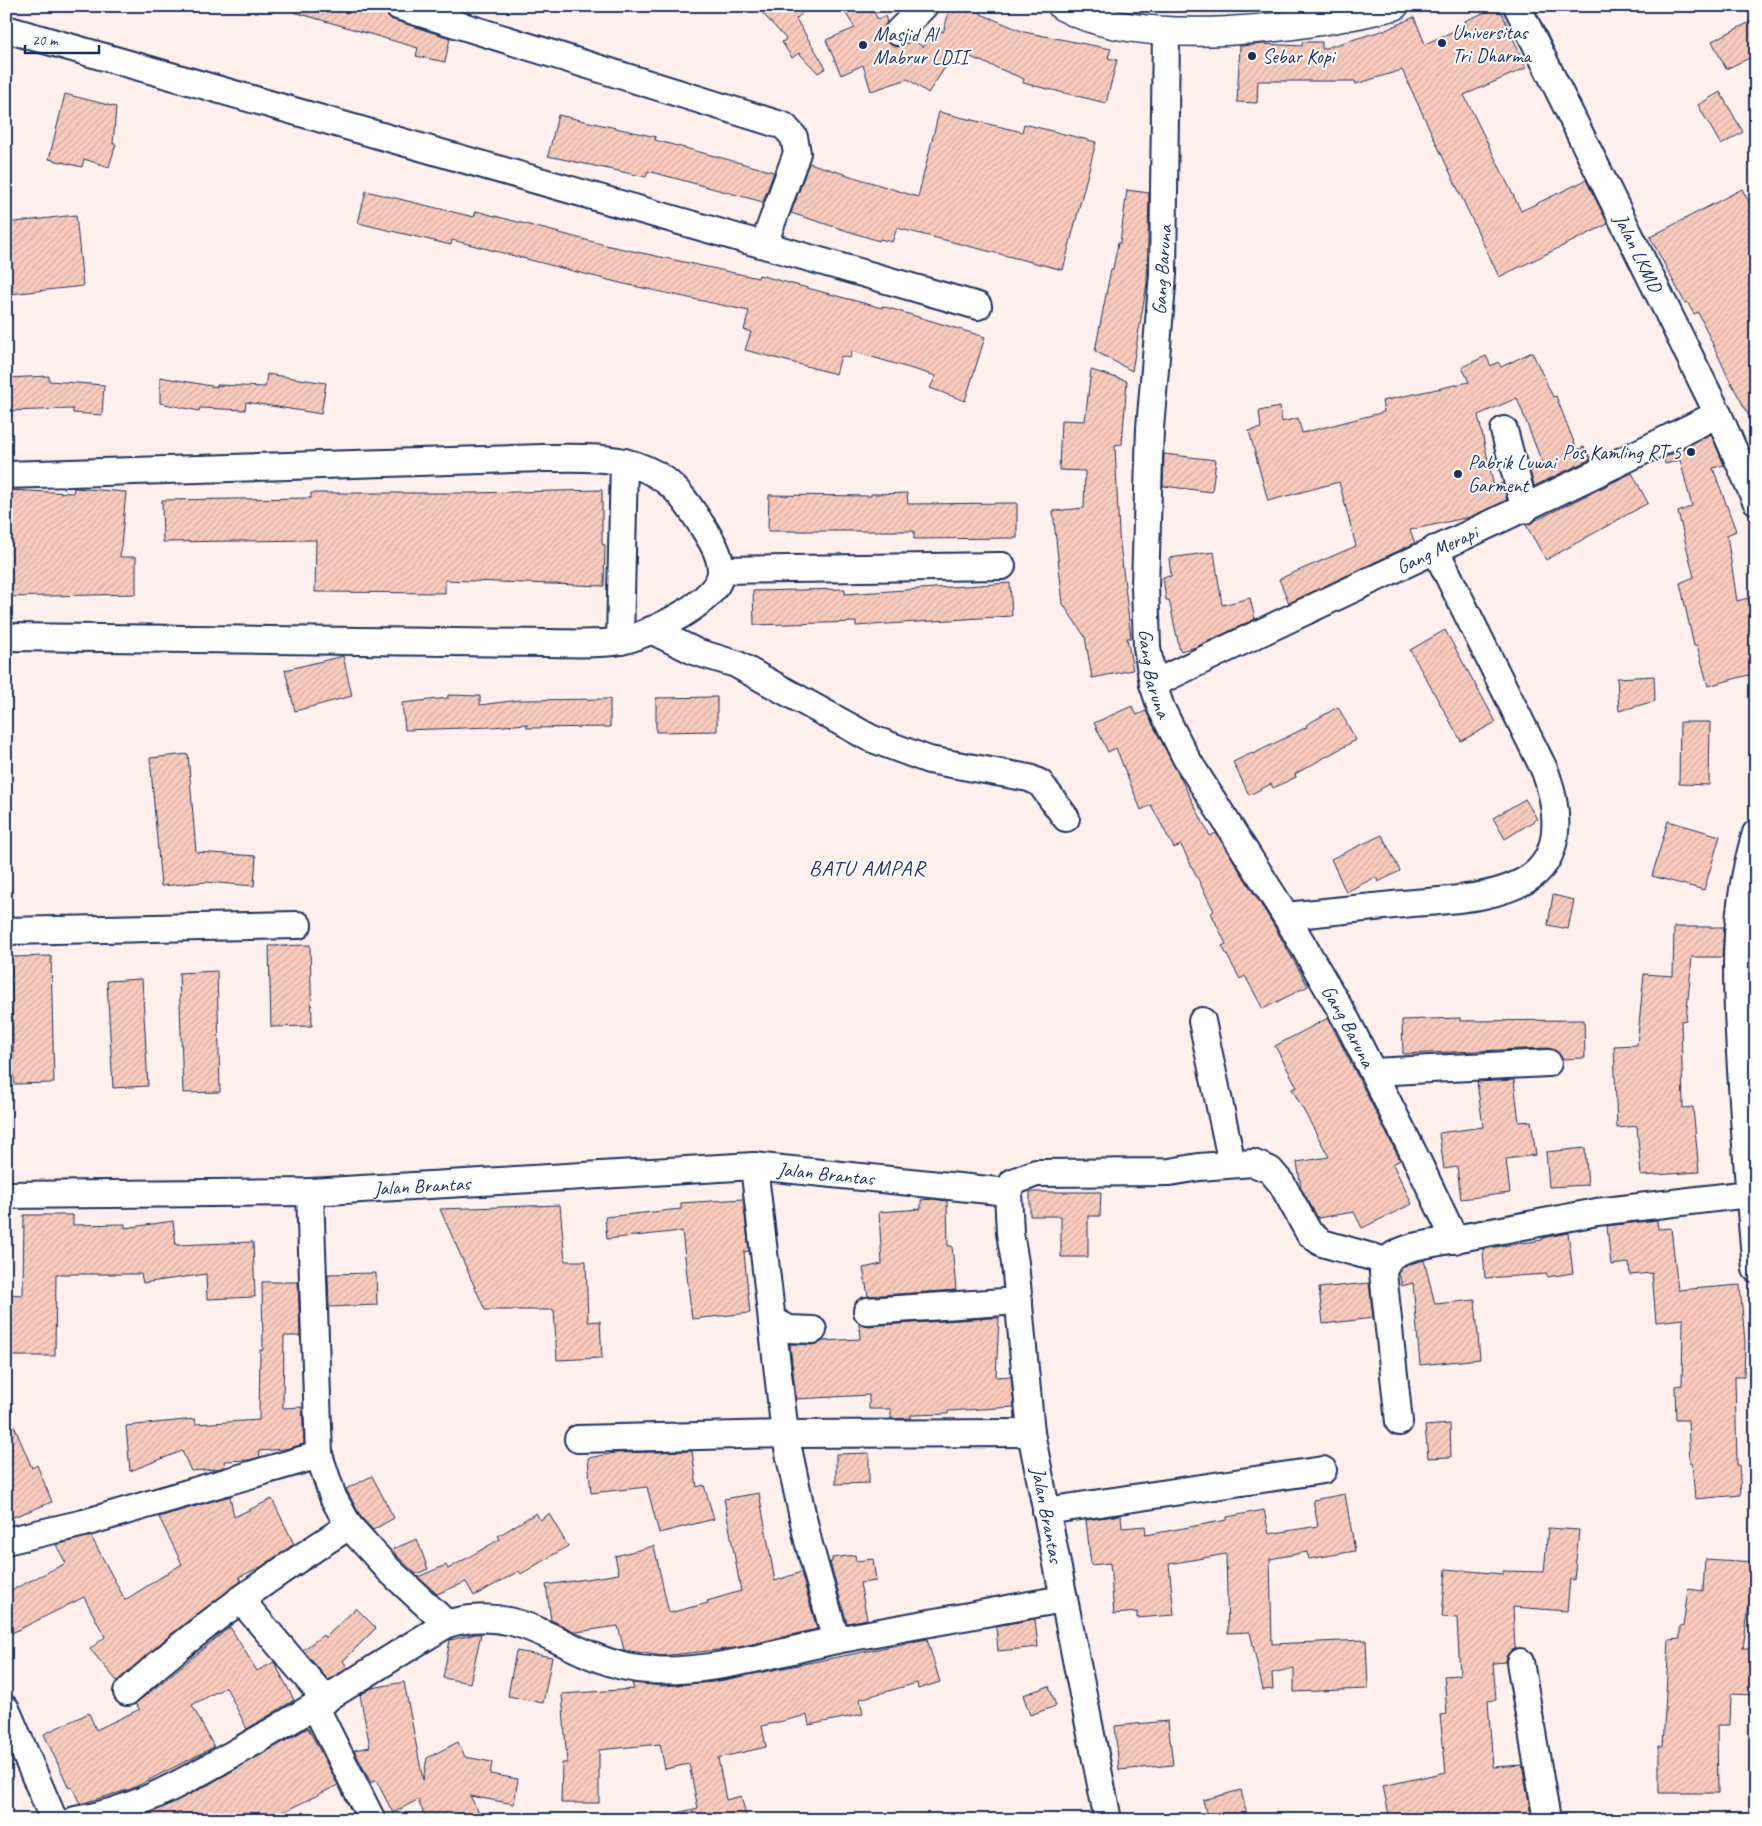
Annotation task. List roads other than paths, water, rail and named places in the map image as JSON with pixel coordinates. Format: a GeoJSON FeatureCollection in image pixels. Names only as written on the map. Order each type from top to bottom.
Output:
{"type":"FeatureCollection","features":[{"type":"Feature","properties":{"kind":"main road"},"geometry":{"type":"LineString","coordinates":[[1062,6],[1122,28],[1166,31],[1214,31],[1289,26],[1394,6]]}},
{"type":"Feature","properties":{"kind":"street"},"geometry":{"type":"LineString","coordinates":[[398,6],[784,126],[794,137],[797,153],[764,244]]}},
{"type":"Feature","properties":{"kind":"street"},"geometry":{"type":"LineString","coordinates":[[898,32],[924,6]]}},
{"type":"Feature","properties":{"kind":"street","name":"Jalan LKMD"},"geometry":{"type":"LineString","coordinates":[[1516,6],[1718,414],[1756,501]]}},
{"type":"Feature","properties":{"kind":"street"},"geometry":{"type":"LineString","coordinates":[[7,30],[978,306]]}},
{"type":"Feature","properties":{"kind":"street","name":"Gang Baruna"},"geometry":{"type":"LineString","coordinates":[[1166,31],[1164,257],[1150,428],[1145,586],[1147,647],[1153,684],[1161,708],[1186,758],[1286,916],[1373,1072],[1455,1240]]}},
{"type":"Feature","properties":{"kind":"street","name":"Gang Merapi"},"geometry":{"type":"LineString","coordinates":[[1153,684],[1435,549],[1525,510],[1718,414]]}},
{"type":"Feature","properties":{"kind":"street"},"geometry":{"type":"LineString","coordinates":[[1504,430],[1525,510]]}},
{"type":"Feature","properties":{"kind":"street"},"geometry":{"type":"LineString","coordinates":[[6,475],[544,458],[581,458],[624,462],[658,475],[679,491],[707,533],[722,570],[717,584],[705,598],[651,630],[620,641],[548,643],[6,637]]}},
{"type":"Feature","properties":{"kind":"street"},"geometry":{"type":"LineString","coordinates":[[620,641],[624,462]]}},
{"type":"Feature","properties":{"kind":"street"},"geometry":{"type":"LineString","coordinates":[[1286,916],[1469,897],[1502,890],[1532,876],[1539,870],[1551,848],[1557,820],[1556,804],[1545,771],[1435,549]]}},
{"type":"Feature","properties":{"kind":"street"},"geometry":{"type":"LineString","coordinates":[[722,570],[1002,566]]}},
{"type":"Feature","properties":{"kind":"street"},"geometry":{"type":"LineString","coordinates":[[651,630],[696,652],[736,664],[870,738],[929,760],[1002,772],[1040,783],[1066,818]]}},
{"type":"Feature","properties":{"kind":"street"},"geometry":{"type":"LineString","coordinates":[[1756,833],[1738,914],[1736,993],[1748,1067],[1751,1155],[1749,1194],[1756,1269]]}},
{"type":"Feature","properties":{"kind":"street"},"geometry":{"type":"LineString","coordinates":[[6,931],[298,925]]}},
{"type":"Feature","properties":{"kind":"street"},"geometry":{"type":"LineString","coordinates":[[1202,1021],[1232,1164]]}},
{"type":"Feature","properties":{"kind":"street"},"geometry":{"type":"LineString","coordinates":[[1373,1072],[1548,1063]]}},
{"type":"Feature","properties":{"kind":"street"},"geometry":{"type":"LineString","coordinates":[[1008,1192],[1013,1182],[1036,1173],[1170,1172],[1253,1163],[1270,1170],[1282,1184],[1309,1233],[1322,1242],[1386,1261]]}},
{"type":"Feature","properties":{"kind":"street"},"geometry":{"type":"LineString","coordinates":[[754,1166],[785,1434],[808,1541],[836,1640]]}},
{"type":"Feature","properties":{"kind":"street","name":"Jalan Brantas"},"geometry":{"type":"LineString","coordinates":[[6,1194],[310,1192],[754,1166],[1008,1192],[1010,1233],[1031,1433],[1108,1820]]}},
{"type":"Feature","properties":{"kind":"street"},"geometry":{"type":"LineString","coordinates":[[310,1192],[319,1455],[333,1497],[349,1526],[389,1570],[447,1624]]}},
{"type":"Feature","properties":{"kind":"street"},"geometry":{"type":"LineString","coordinates":[[1399,1422],[1383,1273],[1386,1261],[1397,1253],[1413,1247],[1597,1212],[1749,1194]]}},
{"type":"Feature","properties":{"kind":"street"},"geometry":{"type":"LineString","coordinates":[[867,1310],[1018,1301]]}},
{"type":"Feature","properties":{"kind":"street"},"geometry":{"type":"LineString","coordinates":[[772,1320],[789,1329],[813,1330]]}},
{"type":"Feature","properties":{"kind":"street"},"geometry":{"type":"LineString","coordinates":[[578,1439],[785,1434],[1031,1433]]}},
{"type":"Feature","properties":{"kind":"street"},"geometry":{"type":"LineString","coordinates":[[6,1541],[84,1523],[319,1455]]}},
{"type":"Feature","properties":{"kind":"street"},"geometry":{"type":"LineString","coordinates":[[1046,1511],[1323,1470]]}},
{"type":"Feature","properties":{"kind":"street"},"geometry":{"type":"LineString","coordinates":[[127,1692],[168,1655],[240,1599],[349,1526]]}},
{"type":"Feature","properties":{"kind":"street"},"geometry":{"type":"LineString","coordinates":[[240,1599],[320,1703],[372,1820]]}},
{"type":"Feature","properties":{"kind":"street"},"geometry":{"type":"LineString","coordinates":[[75,1820],[113,1813],[156,1796],[320,1703],[447,1624],[474,1617],[501,1618],[522,1624],[615,1664],[655,1670],[703,1667],[836,1640],[1063,1599]]}},
{"type":"Feature","properties":{"kind":"street"},"geometry":{"type":"LineString","coordinates":[[1520,1662],[1547,1820]]}},
{"type":"Feature","properties":{"kind":"street"},"geometry":{"type":"LineString","coordinates":[[6,1709],[54,1820]]}},
{"type":"Feature","properties":{"kind":"place","name":"Universitas Tri Dharma"},"geometry":{"type":"Point","coordinates":[1442,43]}},
{"type":"Feature","properties":{"kind":"place","name":"Masjid Al Mabrur LDII"},"geometry":{"type":"Point","coordinates":[863,45]}},
{"type":"Feature","properties":{"kind":"place","name":"Sebar Kopi"},"geometry":{"type":"Point","coordinates":[1252,56]}},
{"type":"Feature","properties":{"kind":"place","name":"Pos Kamling RT 5"},"geometry":{"type":"Point","coordinates":[1691,452]}},
{"type":"Feature","properties":{"kind":"place","name":"Pabrik Luwai Garment"},"geometry":{"type":"Point","coordinates":[1458,474]}},
{"type":"Feature","properties":{"kind":"district","name":"BATU AMPAR"},"geometry":{"type":"Point","coordinates":[867,868]}}]}
